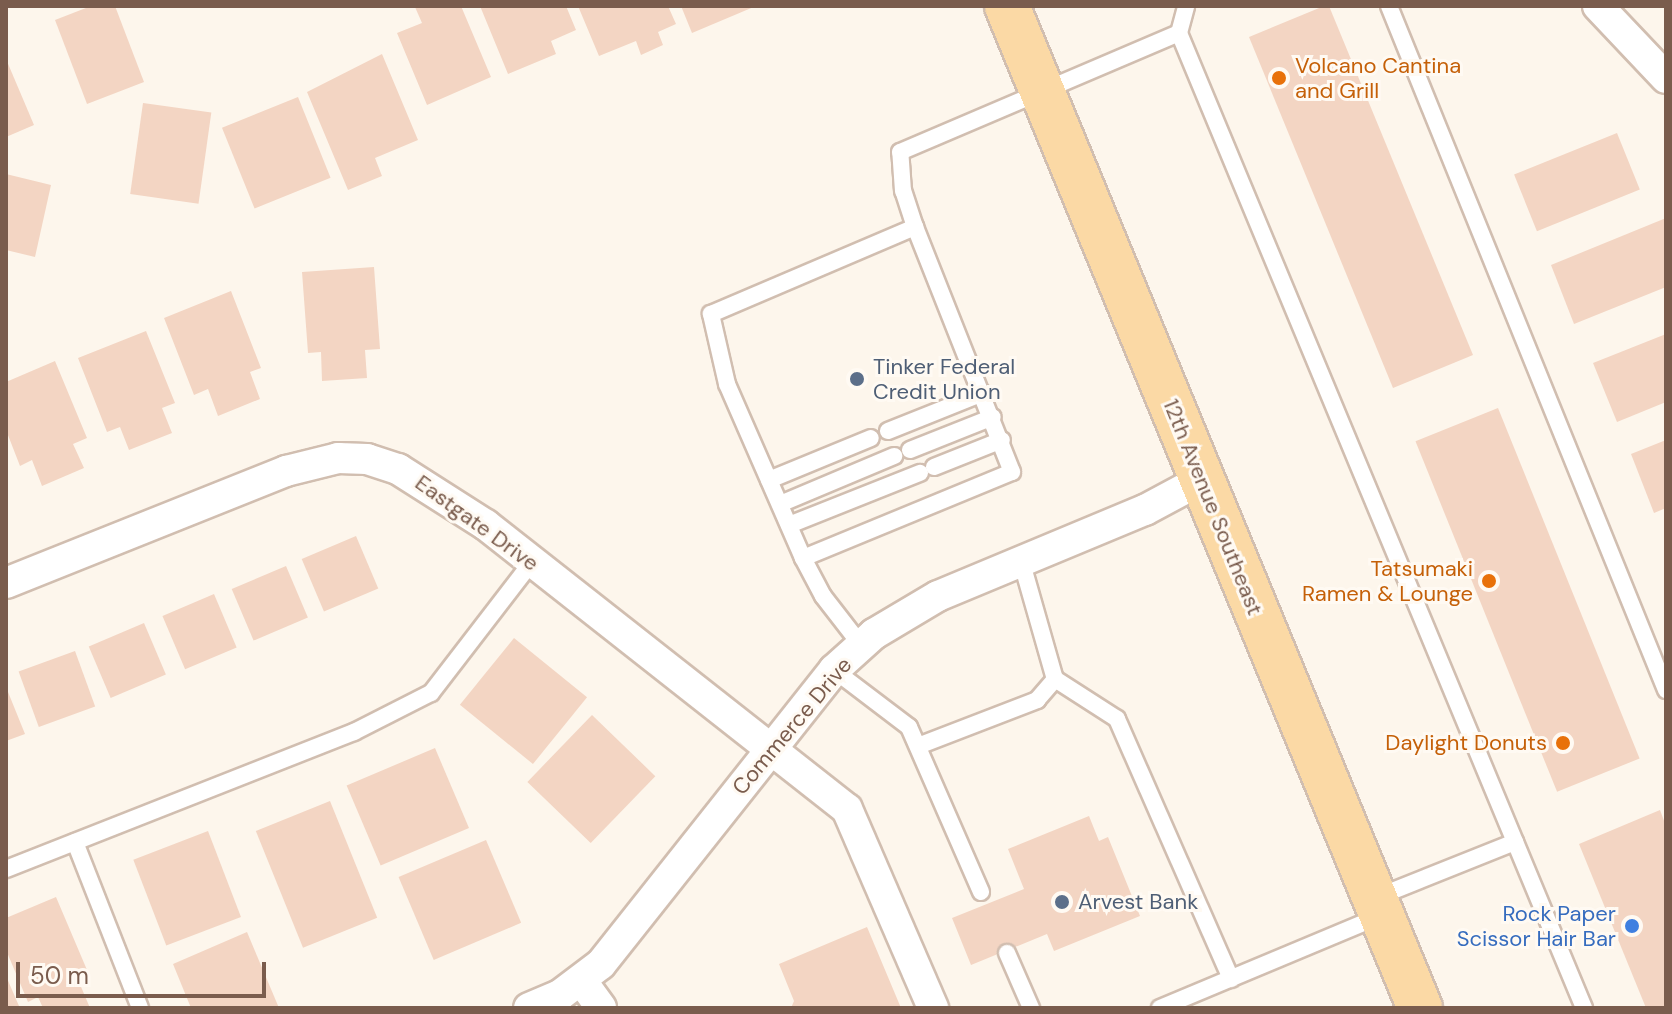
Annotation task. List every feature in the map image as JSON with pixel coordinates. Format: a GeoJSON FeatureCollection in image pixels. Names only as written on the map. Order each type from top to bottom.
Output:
{"type":"FeatureCollection","features":[{"type":"Feature","properties":{"kind":"main road","name":"12th Avenue Southeast"},"geometry":{"type":"LineString","coordinates":[[1007,6],[1420,1008]]}},
{"type":"Feature","properties":{"kind":"street"},"geometry":{"type":"LineString","coordinates":[[1598,6],[1666,78]]}},
{"type":"Feature","properties":{"kind":"street","name":"Eastgate Drive"},"geometry":{"type":"LineString","coordinates":[[6,583],[286,471],[338,458],[367,459],[398,469],[442,494],[532,562],[847,809],[933,1008]]}},
{"type":"Feature","properties":{"kind":"street","name":"Commerce Drive"},"geometry":{"type":"LineString","coordinates":[[529,1008],[581,980],[631,931],[769,748],[834,670],[896,617],[1021,560],[1145,510],[1201,480]]}},
{"type":"Feature","properties":{"kind":"street"},"geometry":{"type":"LineString","coordinates":[[581,980],[601,1008]]}},
{"type":"Feature","properties":{"kind":"lane"},"geometry":{"type":"LineString","coordinates":[[1186,6],[1179,33],[1584,1008]]}},
{"type":"Feature","properties":{"kind":"lane"},"geometry":{"type":"LineString","coordinates":[[1389,6],[1666,690]]}},
{"type":"Feature","properties":{"kind":"lane"},"geometry":{"type":"LineString","coordinates":[[803,558],[1012,472],[993,417],[915,227],[903,191],[900,152],[1179,33]]}},
{"type":"Feature","properties":{"kind":"lane"},"geometry":{"type":"LineString","coordinates":[[861,645],[823,596],[803,558],[727,384],[711,314],[915,227]]}},
{"type":"Feature","properties":{"kind":"lane"},"geometry":{"type":"LineString","coordinates":[[888,431],[983,393]]}},
{"type":"Feature","properties":{"kind":"lane"},"geometry":{"type":"LineString","coordinates":[[780,504],[993,417]]}},
{"type":"Feature","properties":{"kind":"lane"},"geometry":{"type":"LineString","coordinates":[[769,480],[871,438]]}},
{"type":"Feature","properties":{"kind":"lane"},"geometry":{"type":"LineString","coordinates":[[789,525],[1002,440]]}},
{"type":"Feature","properties":{"kind":"lane"},"geometry":{"type":"LineString","coordinates":[[1021,560],[1055,679],[1117,719],[1231,979]]}},
{"type":"Feature","properties":{"kind":"lane"},"geometry":{"type":"LineString","coordinates":[[6,869],[354,732],[431,693],[532,562]]}},
{"type":"Feature","properties":{"kind":"lane"},"geometry":{"type":"LineString","coordinates":[[834,670],[909,727],[981,892]]}},
{"type":"Feature","properties":{"kind":"lane"},"geometry":{"type":"LineString","coordinates":[[918,746],[1037,700],[1055,679]]}},
{"type":"Feature","properties":{"kind":"lane"},"geometry":{"type":"LineString","coordinates":[[75,842],[140,1008]]}},
{"type":"Feature","properties":{"kind":"lane"},"geometry":{"type":"LineString","coordinates":[[1160,1008],[1231,979],[1515,842]]}},
{"type":"Feature","properties":{"kind":"lane"},"geometry":{"type":"LineString","coordinates":[[1007,953],[1031,1008]]}},
{"type":"Feature","properties":{"kind":"building"},"geometry":{"type":"Polygon","coordinates":[[[91,6],[115,6],[144,82],[87,104],[55,20],[91,6]]]}},
{"type":"Feature","properties":{"kind":"building"},"geometry":{"type":"Polygon","coordinates":[[[461,6],[491,77],[427,105],[397,33],[422,23],[415,7],[461,6]]]}},
{"type":"Feature","properties":{"kind":"building"},"geometry":{"type":"Polygon","coordinates":[[[480,6],[566,6],[576,30],[551,41],[556,54],[508,74],[480,6]]]}},
{"type":"Feature","properties":{"kind":"building"},"geometry":{"type":"Polygon","coordinates":[[[578,6],[668,6],[676,24],[658,32],[663,45],[641,55],[636,41],[599,56],[578,6]]]}},
{"type":"Feature","properties":{"kind":"building"},"geometry":{"type":"Polygon","coordinates":[[[681,6],[756,6],[692,33],[681,6]]]}},
{"type":"Feature","properties":{"kind":"building"},"geometry":{"type":"Polygon","coordinates":[[[1329,6],[1473,355],[1393,388],[1249,37],[1329,6]]]}},
{"type":"Feature","properties":{"kind":"building"},"geometry":{"type":"Polygon","coordinates":[[[382,54],[418,140],[375,158],[382,176],[348,190],[307,92],[382,54]]]}},
{"type":"Feature","properties":{"kind":"building"},"geometry":{"type":"Polygon","coordinates":[[[6,59],[34,125],[6,137],[6,59]]]}},
{"type":"Feature","properties":{"kind":"building"},"geometry":{"type":"Polygon","coordinates":[[[298,97],[331,178],[255,208],[222,128],[298,97]]]}},
{"type":"Feature","properties":{"kind":"building"},"geometry":{"type":"Polygon","coordinates":[[[143,103],[211,113],[199,204],[130,194],[143,103]]]}},
{"type":"Feature","properties":{"kind":"building"},"geometry":{"type":"Polygon","coordinates":[[[1617,133],[1640,190],[1537,231],[1514,175],[1617,133]]]}},
{"type":"Feature","properties":{"kind":"building"},"geometry":{"type":"Polygon","coordinates":[[[6,174],[51,185],[35,257],[6,250],[6,174]]]}},
{"type":"Feature","properties":{"kind":"building"},"geometry":{"type":"Polygon","coordinates":[[[1666,218],[1666,287],[1574,324],[1551,265],[1666,218]]]}},
{"type":"Feature","properties":{"kind":"building"},"geometry":{"type":"Polygon","coordinates":[[[374,267],[380,349],[365,350],[367,378],[322,381],[321,352],[308,353],[302,272],[374,267]]]}},
{"type":"Feature","properties":{"kind":"building"},"geometry":{"type":"Polygon","coordinates":[[[231,291],[261,368],[250,372],[260,399],[218,416],[208,389],[194,395],[164,318],[231,291]]]}},
{"type":"Feature","properties":{"kind":"building"},"geometry":{"type":"Polygon","coordinates":[[[146,331],[175,403],[162,408],[172,433],[129,450],[120,427],[107,432],[78,358],[146,331]]]}},
{"type":"Feature","properties":{"kind":"building"},"geometry":{"type":"Polygon","coordinates":[[[1666,334],[1666,402],[1617,422],[1593,363],[1666,334]]]}},
{"type":"Feature","properties":{"kind":"building"},"geometry":{"type":"Polygon","coordinates":[[[55,361],[87,438],[73,444],[84,468],[42,486],[32,460],[20,466],[6,430],[6,382],[55,361]]]}},
{"type":"Feature","properties":{"kind":"building"},"geometry":{"type":"Polygon","coordinates":[[[1498,408],[1640,758],[1557,792],[1415,441],[1498,408]]]}},
{"type":"Feature","properties":{"kind":"building"},"geometry":{"type":"Polygon","coordinates":[[[1666,440],[1666,508],[1654,513],[1631,454],[1666,440]]]}},
{"type":"Feature","properties":{"kind":"building"},"geometry":{"type":"Polygon","coordinates":[[[356,536],[378,588],[324,612],[302,559],[356,536]]]}},
{"type":"Feature","properties":{"kind":"building"},"geometry":{"type":"Polygon","coordinates":[[[286,566],[308,618],[254,641],[232,589],[286,566]]]}},
{"type":"Feature","properties":{"kind":"building"},"geometry":{"type":"Polygon","coordinates":[[[214,594],[237,647],[185,669],[162,616],[214,594]]]}},
{"type":"Feature","properties":{"kind":"building"},"geometry":{"type":"Polygon","coordinates":[[[144,623],[166,675],[111,698],[89,646],[144,623]]]}},
{"type":"Feature","properties":{"kind":"building"},"geometry":{"type":"Polygon","coordinates":[[[514,638],[587,697],[533,764],[460,705],[514,638]]]}},
{"type":"Feature","properties":{"kind":"building"},"geometry":{"type":"Polygon","coordinates":[[[75,651],[95,706],[39,727],[19,672],[75,651]]]}},
{"type":"Feature","properties":{"kind":"building"},"geometry":{"type":"Polygon","coordinates":[[[6,687],[25,734],[6,741],[6,687]]]}},
{"type":"Feature","properties":{"kind":"building"},"geometry":{"type":"Polygon","coordinates":[[[592,715],[655,776],[591,843],[527,782],[592,715]]]}},
{"type":"Feature","properties":{"kind":"building"},"geometry":{"type":"Polygon","coordinates":[[[435,748],[469,828],[381,866],[347,786],[435,748]]]}},
{"type":"Feature","properties":{"kind":"building"},"geometry":{"type":"Polygon","coordinates":[[[330,801],[377,918],[303,948],[256,831],[330,801]]]}},
{"type":"Feature","properties":{"kind":"building"},"geometry":{"type":"Polygon","coordinates":[[[1660,810],[1666,826],[1666,1008],[1646,1008],[1579,844],[1660,810]]]}},
{"type":"Feature","properties":{"kind":"building","name":"Arvest Bank"},"geometry":{"type":"Polygon","coordinates":[[[1089,816],[1099,841],[1108,837],[1140,916],[1054,951],[1047,934],[971,965],[952,918],[1024,889],[1008,849],[1089,816]]]}},
{"type":"Feature","properties":{"kind":"building"},"geometry":{"type":"Polygon","coordinates":[[[208,831],[241,917],[166,946],[133,860],[208,831]]]}},
{"type":"Feature","properties":{"kind":"building"},"geometry":{"type":"Polygon","coordinates":[[[486,840],[521,923],[434,960],[399,877],[486,840]]]}},
{"type":"Feature","properties":{"kind":"building"},"geometry":{"type":"Polygon","coordinates":[[[56,897],[90,977],[79,982],[90,1008],[43,1008],[38,997],[28,1002],[6,950],[6,918],[56,897]]]}},
{"type":"Feature","properties":{"kind":"building"},"geometry":{"type":"Polygon","coordinates":[[[867,927],[901,1008],[791,1008],[794,1001],[779,964],[867,927]]]}},
{"type":"Feature","properties":{"kind":"building"},"geometry":{"type":"Polygon","coordinates":[[[247,932],[279,1008],[191,1008],[173,964],[247,932]]]}},
{"type":"Feature","properties":{"kind":"building"},"geometry":{"type":"Polygon","coordinates":[[[6,976],[19,1006],[15,1008],[6,1008],[6,976]]]}},
{"type":"Feature","properties":{"kind":"place","name":"Volcano Cantina and Grill"},"geometry":{"type":"Point","coordinates":[1279,78]}},
{"type":"Feature","properties":{"kind":"place","name":"Tinker Federal Credit Union"},"geometry":{"type":"Point","coordinates":[857,379]}},
{"type":"Feature","properties":{"kind":"place","name":"Tatsumaki Ramen & Lounge"},"geometry":{"type":"Point","coordinates":[1489,581]}},
{"type":"Feature","properties":{"kind":"place","name":"Daylight Donuts"},"geometry":{"type":"Point","coordinates":[1563,743]}},
{"type":"Feature","properties":{"kind":"place","name":"Arvest Bank"},"geometry":{"type":"Point","coordinates":[1062,902]}},
{"type":"Feature","properties":{"kind":"place","name":"Rock Paper Scissor Hair Bar"},"geometry":{"type":"Point","coordinates":[1632,926]}}]}
